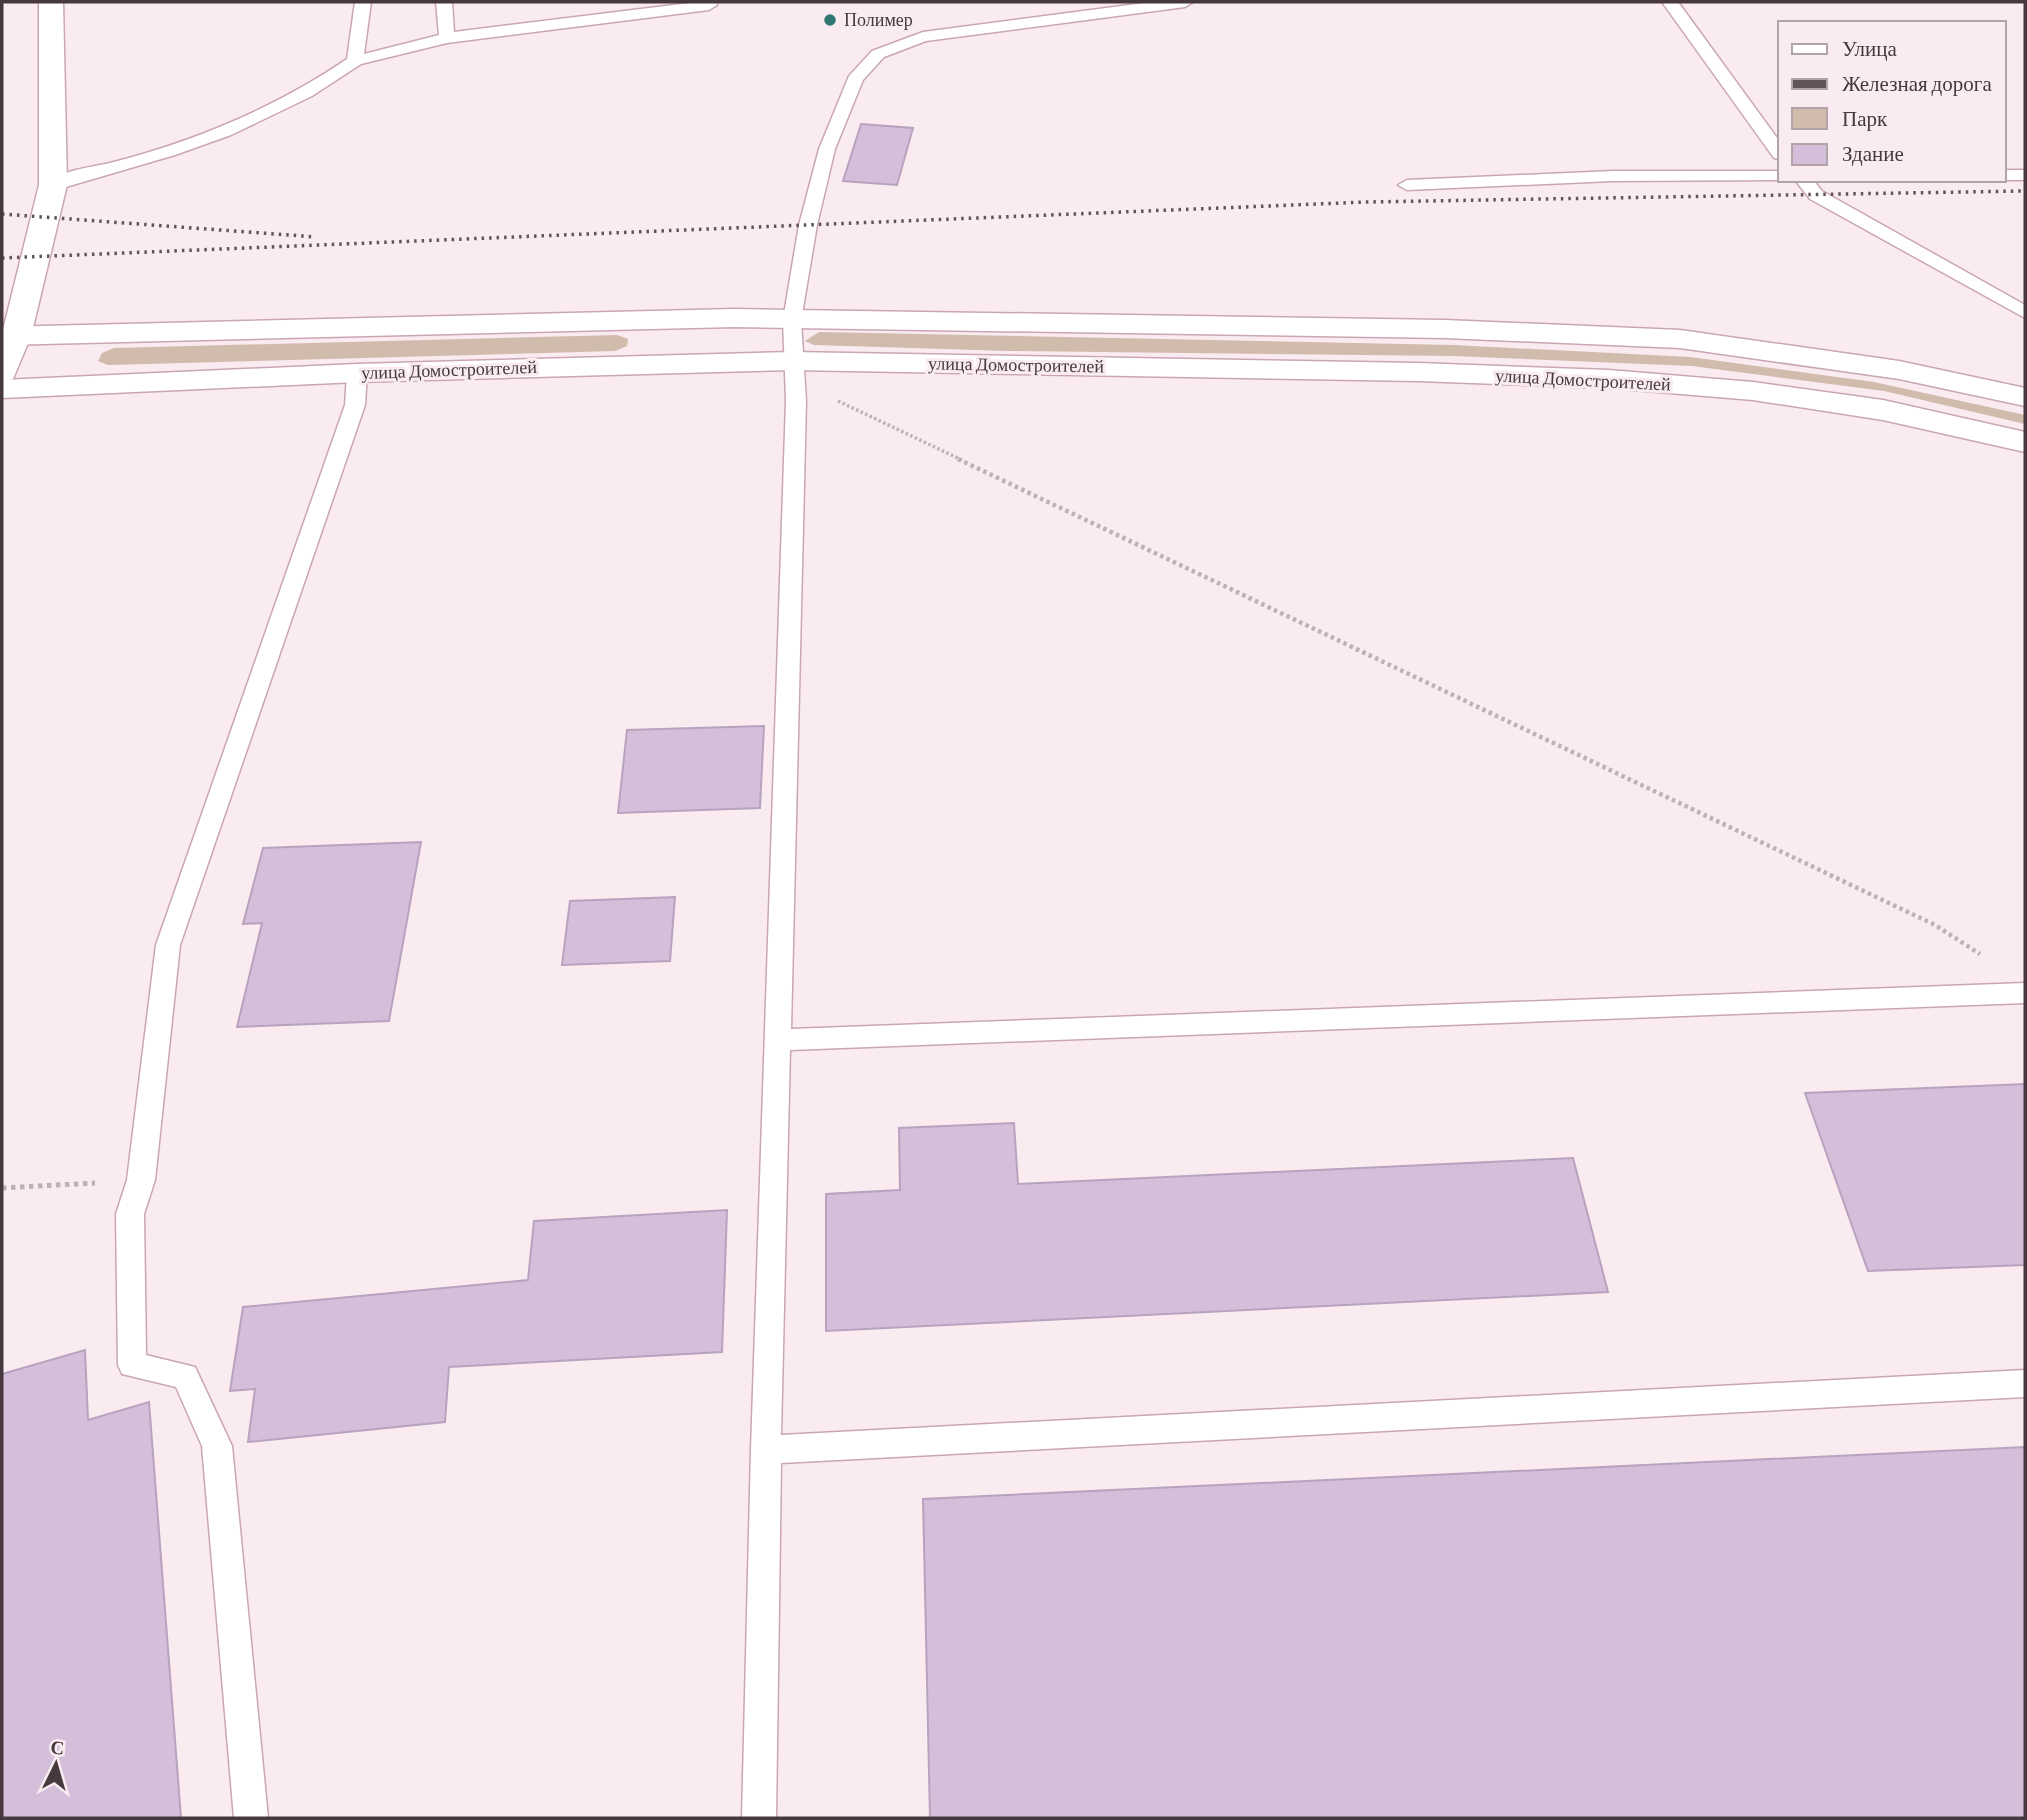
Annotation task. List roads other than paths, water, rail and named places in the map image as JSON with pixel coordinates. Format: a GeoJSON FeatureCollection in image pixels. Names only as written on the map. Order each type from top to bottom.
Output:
{"type":"FeatureCollection","features":[{"type":"Feature","properties":{"kind":"main road"},"geometry":{"type":"LineString","coordinates":[[2,373],[9,336],[53,185],[51,2]]}},
{"type":"Feature","properties":{"kind":"main road","name":"улица Домостроителей"},"geometry":{"type":"LineString","coordinates":[[9,336],[734,318],[1446,329],[1680,339],[1899,370],[2025,397]]}},
{"type":"Feature","properties":{"kind":"main road","name":"улица Домостроителей"},"geometry":{"type":"LineString","coordinates":[[2,389],[357,373],[792,361],[1404,372],[1609,379],[1753,391],[1870,408],[2025,442]]}},
{"type":"Feature","properties":{"kind":"lane"},"geometry":{"type":"LineString","coordinates":[[355,61],[363,2]]}},
{"type":"Feature","properties":{"kind":"lane"},"geometry":{"type":"LineString","coordinates":[[444,2],[447,38]]}},
{"type":"Feature","properties":{"kind":"lane"},"geometry":{"type":"LineString","coordinates":[[53,185],[76,176],[143,159],[232,127],[305,93],[355,61],[447,38],[709,5],[708,2]]}},
{"type":"Feature","properties":{"kind":"lane"},"geometry":{"type":"LineString","coordinates":[[759,1818],[766,1450],[796,401],[792,320],[808,225],[827,149],[855,79],[878,54],[923,37],[1185,2]]}},
{"type":"Feature","properties":{"kind":"lane"},"geometry":{"type":"LineString","coordinates":[[1670,2],[1778,151]]}},
{"type":"Feature","properties":{"kind":"lane"},"geometry":{"type":"LineString","coordinates":[[2006,175],[2025,175]]}},
{"type":"Feature","properties":{"kind":"lane"},"geometry":{"type":"LineString","coordinates":[[1407,186],[1613,176],[1778,176]]}},
{"type":"Feature","properties":{"kind":"lane"},"geometry":{"type":"LineString","coordinates":[[1805,182],[1816,195],[2025,312]]}},
{"type":"Feature","properties":{"kind":"lane"},"geometry":{"type":"LineString","coordinates":[[251,1818],[217,1446],[185,1376],[132,1365],[130,1214],[141,1180],[168,945],[355,405],[357,373]]}},
{"type":"Feature","properties":{"kind":"lane"},"geometry":{"type":"LineString","coordinates":[[779,1040],[2025,993]]}},
{"type":"Feature","properties":{"kind":"lane"},"geometry":{"type":"LineString","coordinates":[[766,1450],[2025,1384]]}},
{"type":"Feature","properties":{"kind":"railway"},"geometry":{"type":"LineString","coordinates":[[2,258],[1366,202],[2025,191]]}},
{"type":"Feature","properties":{"kind":"railway"},"geometry":{"type":"LineString","coordinates":[[2,214],[316,237]]}},
{"type":"Feature","properties":{"kind":"place","name":"Полимер"},"geometry":{"type":"Point","coordinates":[830,20]}}]}
